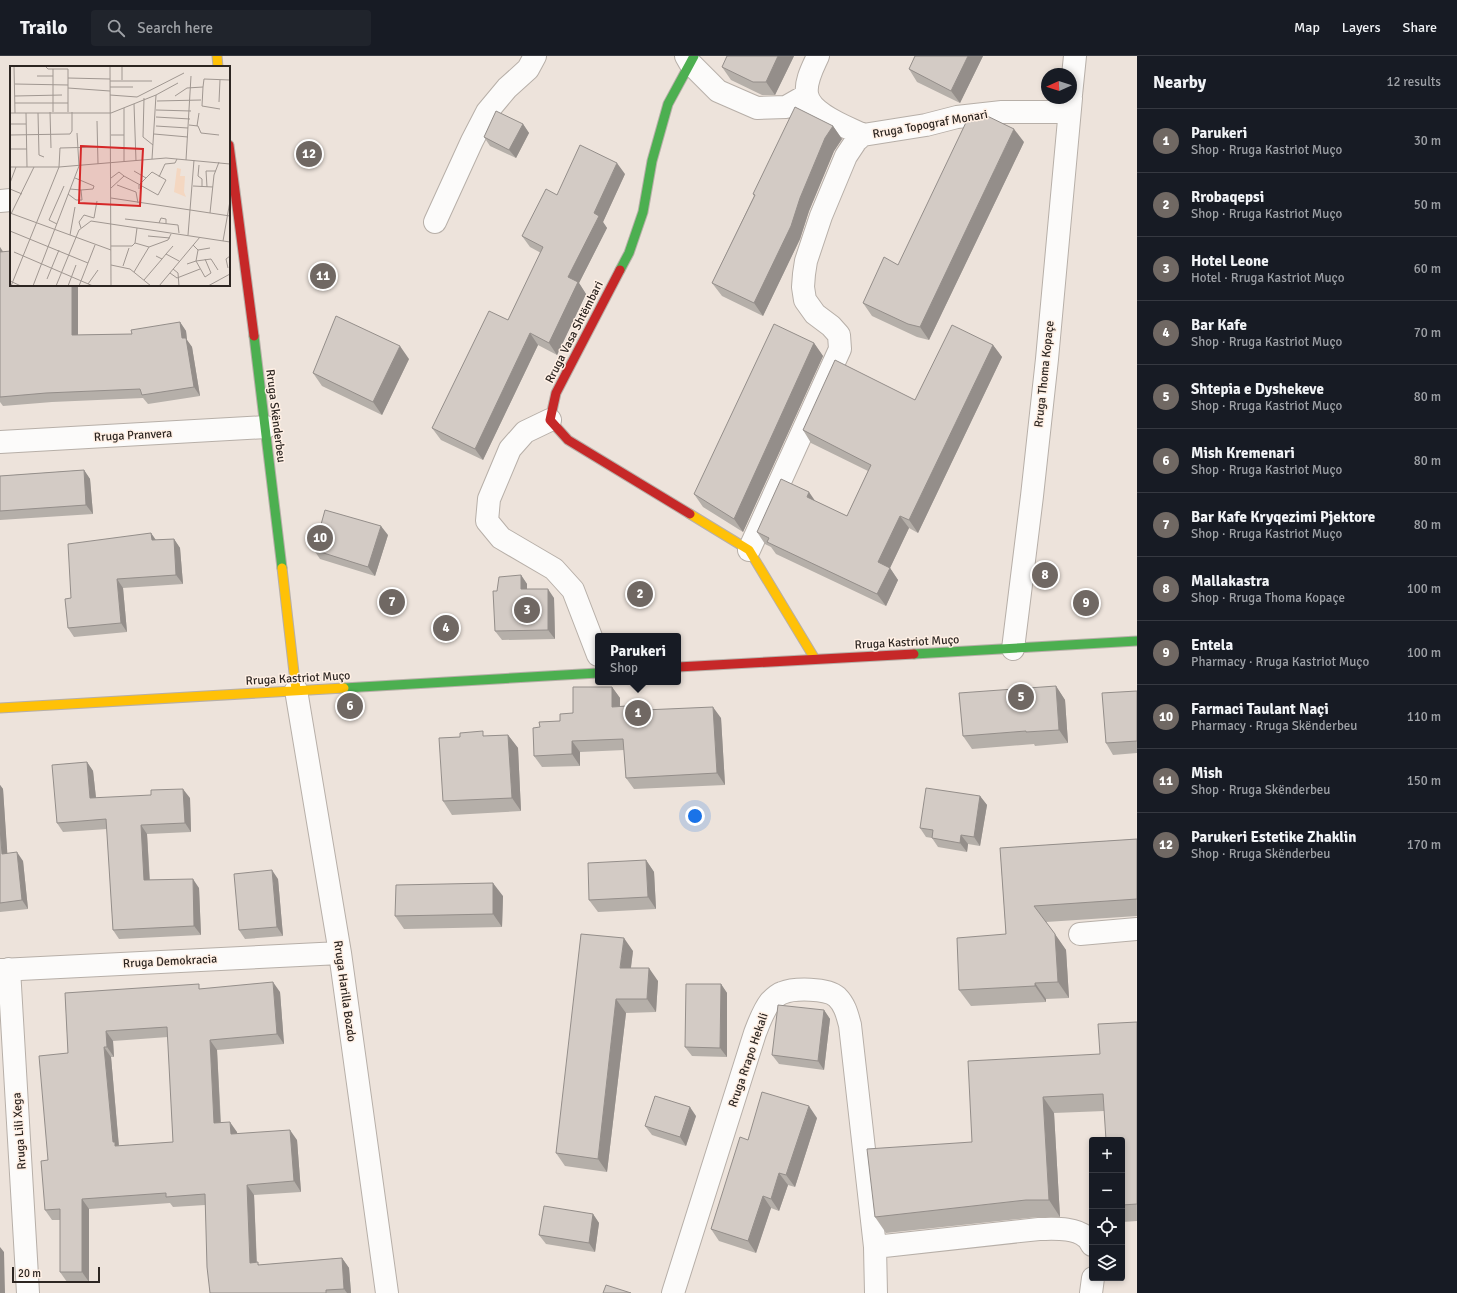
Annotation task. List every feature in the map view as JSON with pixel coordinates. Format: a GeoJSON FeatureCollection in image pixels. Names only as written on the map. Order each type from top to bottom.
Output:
{"type":"FeatureCollection","features":[{"type":"Feature","properties":{"kind":"street"},"geometry":{"type":"LineString","coordinates":[[217,56],[218,66]]}},
{"type":"Feature","properties":{"kind":"street"},"geometry":{"type":"LineString","coordinates":[[435,222],[487,112],[506,88],[528,69],[535,56]]}},
{"type":"Feature","properties":{"kind":"street"},"geometry":{"type":"LineString","coordinates":[[690,58],[718,91],[757,108],[786,107],[807,95],[809,78],[818,56]]}},
{"type":"Feature","properties":{"kind":"street","name":"Rruga Thoma Kopaçe"},"geometry":{"type":"LineString","coordinates":[[1074,68],[1075,56]]}},
{"type":"Feature","properties":{"kind":"street","name":"Rruga Vasa Shtëmbari"},"geometry":{"type":"LineString","coordinates":[[550,420],[556,393],[628,253],[643,212],[652,161],[660,129],[668,104],[690,58]]}},
{"type":"Feature","properties":{"kind":"street","name":"Rruga Topograf Monari"},"geometry":{"type":"LineString","coordinates":[[807,95],[814,108],[825,116],[863,135]]}},
{"type":"Feature","properties":{"kind":"street","name":"Rruga Topograf Monari"},"geometry":{"type":"LineString","coordinates":[[749,550],[840,349],[839,335],[831,326],[815,314],[805,300],[803,287],[806,261],[821,216],[852,145],[863,135],[926,125],[958,117],[1056,104]]}},
{"type":"Feature","properties":{"kind":"street","name":"Rruga Thoma Kopaçe"},"geometry":{"type":"LineString","coordinates":[[1013,649],[1047,359],[1070,104]]}},
{"type":"Feature","properties":{"kind":"street","name":"Rruga Skënderbeu"},"geometry":{"type":"LineString","coordinates":[[230,162],[231,178],[266,427],[296,690]]}},
{"type":"Feature","properties":{"kind":"street"},"geometry":{"type":"LineString","coordinates":[[0,201],[10,200]]}},
{"type":"Feature","properties":{"kind":"street"},"geometry":{"type":"LineString","coordinates":[[595,647],[573,590],[554,569],[501,538],[487,521],[489,499],[510,449],[525,432],[550,420],[568,440],[749,550],[815,659]]}},
{"type":"Feature","properties":{"kind":"street","name":"Rruga Pranvera"},"geometry":{"type":"LineString","coordinates":[[0,442],[266,427]]}},
{"type":"Feature","properties":{"kind":"street","name":"Rruga Kastriot Muço"},"geometry":{"type":"LineString","coordinates":[[681,667],[1137,641]]}},
{"type":"Feature","properties":{"kind":"street","name":"Rruga Kastriot Muço"},"geometry":{"type":"LineString","coordinates":[[0,708],[595,673]]}},
{"type":"Feature","properties":{"kind":"street","name":"Rruga Harilla Bozdo"},"geometry":{"type":"LineString","coordinates":[[296,690],[340,952],[387,1293]]}},
{"type":"Feature","properties":{"kind":"street"},"geometry":{"type":"LineString","coordinates":[[1080,934],[1137,929]]}},
{"type":"Feature","properties":{"kind":"street","name":"Rruga Demokracia"},"geometry":{"type":"LineString","coordinates":[[4,969],[340,952]]}},
{"type":"Feature","properties":{"kind":"street","name":"Rruga Lili Xega"},"geometry":{"type":"LineString","coordinates":[[4,969],[28,1293]]}},
{"type":"Feature","properties":{"kind":"street","name":"Rruga Rrapo Hekali"},"geometry":{"type":"LineString","coordinates":[[673,1293],[755,1033],[762,1016],[770,1002],[783,993],[802,990],[821,991],[836,996],[845,1008],[850,1025],[875,1247],[876,1293]]}},
{"type":"Feature","properties":{"kind":"street"},"geometry":{"type":"LineString","coordinates":[[875,1247],[1039,1229],[1059,1229],[1076,1232],[1087,1237],[1089,1240]]}},
{"type":"Feature","properties":{"kind":"street"},"geometry":{"type":"LineString","coordinates":[[1091,1293],[1093,1281]]}},
{"type":"Feature","properties":{"kind":"building"},"geometry":{"type":"Polygon","coordinates":[[[727,56],[778,56],[766,82],[753,82],[722,67],[727,56]]]}},
{"type":"Feature","properties":{"kind":"building"},"geometry":{"type":"Polygon","coordinates":[[[915,56],[968,56],[951,91],[909,69],[915,56]]]}},
{"type":"Feature","properties":{"kind":"building"},"geometry":{"type":"Polygon","coordinates":[[[795,107],[833,126],[825,138],[800,198],[791,226],[754,303],[712,283],[755,195],[753,194],[795,107]]]}},
{"type":"Feature","properties":{"kind":"building"},"geometry":{"type":"Polygon","coordinates":[[[496,111],[523,124],[509,150],[484,137],[496,111]]]}},
{"type":"Feature","properties":{"kind":"building"},"geometry":{"type":"Polygon","coordinates":[[[981,113],[1014,129],[920,327],[908,324],[863,303],[884,257],[898,265],[970,114],[981,113]]]}},
{"type":"Feature","properties":{"kind":"building"},"geometry":{"type":"Polygon","coordinates":[[[580,145],[617,163],[594,213],[599,216],[568,277],[578,282],[549,343],[530,333],[475,449],[432,428],[489,311],[508,320],[543,247],[522,236],[546,189],[557,195],[580,145]]]}},
{"type":"Feature","properties":{"kind":"building"},"geometry":{"type":"Polygon","coordinates":[[[10,251],[10,286],[72,286],[72,335],[132,334],[131,330],[180,322],[182,338],[186,338],[194,387],[142,395],[140,389],[46,393],[0,397],[0,252],[10,251]]]}},
{"type":"Feature","properties":{"kind":"building"},"geometry":{"type":"Polygon","coordinates":[[[336,316],[400,346],[373,402],[313,373],[336,316]]]}},
{"type":"Feature","properties":{"kind":"building"},"geometry":{"type":"Polygon","coordinates":[[[774,324],[814,343],[734,519],[694,494],[774,324]]]}},
{"type":"Feature","properties":{"kind":"building"},"geometry":{"type":"Polygon","coordinates":[[[952,325],[993,345],[909,520],[900,516],[878,562],[890,568],[877,594],[767,542],[769,538],[757,532],[781,479],[809,492],[807,497],[847,516],[871,465],[803,430],[835,360],[915,400],[952,325]]]}},
{"type":"Feature","properties":{"kind":"building"},"geometry":{"type":"Polygon","coordinates":[[[84,470],[86,505],[0,511],[0,476],[84,470]]]}},
{"type":"Feature","properties":{"kind":"building"},"geometry":{"type":"Polygon","coordinates":[[[325,510],[381,526],[368,567],[314,550],[325,510]]]}},
{"type":"Feature","properties":{"kind":"building"},"geometry":{"type":"Polygon","coordinates":[[[151,533],[152,540],[174,539],[176,575],[117,579],[121,623],[68,628],[65,599],[71,598],[68,544],[151,533]]]}},
{"type":"Feature","properties":{"kind":"building"},"geometry":{"type":"Polygon","coordinates":[[[521,575],[521,589],[548,589],[548,630],[495,631],[493,591],[497,591],[499,577],[521,575]]]}},
{"type":"Feature","properties":{"kind":"building"},"geometry":{"type":"Polygon","coordinates":[[[1056,686],[1059,730],[963,736],[959,693],[1056,686]]]}},
{"type":"Feature","properties":{"kind":"building"},"geometry":{"type":"Polygon","coordinates":[[[573,687],[612,687],[612,707],[643,705],[644,710],[713,707],[717,773],[626,778],[623,739],[572,741],[572,754],[534,756],[533,728],[540,727],[539,722],[560,721],[560,714],[573,713],[573,687]]]}},
{"type":"Feature","properties":{"kind":"building"},"geometry":{"type":"Polygon","coordinates":[[[1137,691],[1137,741],[1106,743],[1102,693],[1137,691]]]}},
{"type":"Feature","properties":{"kind":"building"},"geometry":{"type":"Polygon","coordinates":[[[483,731],[483,736],[508,735],[512,798],[443,801],[439,738],[460,737],[460,733],[483,731]]]}},
{"type":"Feature","properties":{"kind":"building"},"geometry":{"type":"Polygon","coordinates":[[[87,762],[90,798],[151,795],[151,790],[183,789],[185,823],[141,825],[144,880],[193,879],[194,926],[113,930],[106,819],[57,823],[52,765],[87,762]]]}},
{"type":"Feature","properties":{"kind":"building"},"geometry":{"type":"Polygon","coordinates":[[[926,788],[980,796],[974,837],[961,835],[960,843],[932,838],[933,830],[920,828],[926,788]]]}},
{"type":"Feature","properties":{"kind":"building"},"geometry":{"type":"Polygon","coordinates":[[[0,827],[2,854],[17,852],[22,900],[0,903],[0,827]]]}},
{"type":"Feature","properties":{"kind":"building"},"geometry":{"type":"Polygon","coordinates":[[[1137,839],[1137,899],[1034,906],[1055,934],[1058,982],[1035,983],[1035,986],[959,990],[957,938],[1006,934],[1000,848],[1137,839]]]}},
{"type":"Feature","properties":{"kind":"building"},"geometry":{"type":"Polygon","coordinates":[[[646,860],[648,897],[589,900],[588,863],[646,860]]]}},
{"type":"Feature","properties":{"kind":"building"},"geometry":{"type":"Polygon","coordinates":[[[272,870],[277,927],[239,930],[234,874],[272,870]]]}},
{"type":"Feature","properties":{"kind":"building"},"geometry":{"type":"Polygon","coordinates":[[[493,883],[493,914],[395,916],[396,885],[493,883]]]}},
{"type":"Feature","properties":{"kind":"building"},"geometry":{"type":"Polygon","coordinates":[[[581,934],[624,938],[620,968],[649,968],[647,999],[616,999],[598,1159],[556,1153],[581,934]]]}},
{"type":"Feature","properties":{"kind":"building"},"geometry":{"type":"Polygon","coordinates":[[[273,982],[277,1034],[210,1040],[214,1123],[230,1122],[231,1134],[290,1130],[294,1181],[247,1185],[250,1263],[258,1262],[258,1265],[342,1258],[344,1289],[326,1290],[326,1293],[210,1293],[207,1267],[205,1194],[166,1197],[166,1193],[82,1199],[82,1272],[60,1272],[60,1209],[45,1210],[41,1161],[48,1160],[39,1056],[68,1053],[65,993],[199,984],[199,989],[273,982]],[[167,1027],[106,1031],[107,1047],[104,1047],[113,1142],[115,1142],[115,1146],[173,1142],[167,1027]]]}},
{"type":"Feature","properties":{"kind":"building"},"geometry":{"type":"Polygon","coordinates":[[[686,984],[721,984],[720,1048],[685,1047],[686,984]]]}},
{"type":"Feature","properties":{"kind":"building"},"geometry":{"type":"Polygon","coordinates":[[[778,1005],[824,1010],[818,1061],[772,1055],[778,1005]]]}},
{"type":"Feature","properties":{"kind":"building"},"geometry":{"type":"Polygon","coordinates":[[[1137,1022],[1137,1204],[1125,1205],[1125,1137],[1106,1137],[1103,1094],[1043,1097],[1049,1200],[1026,1200],[875,1217],[867,1149],[972,1142],[968,1061],[1100,1054],[1098,1024],[1137,1022]]]}},
{"type":"Feature","properties":{"kind":"building"},"geometry":{"type":"Polygon","coordinates":[[[762,1092],[809,1106],[786,1175],[779,1173],[771,1199],[763,1196],[748,1241],[711,1229],[740,1137],[748,1140],[762,1092]]]}},
{"type":"Feature","properties":{"kind":"building"},"geometry":{"type":"Polygon","coordinates":[[[655,1096],[690,1107],[680,1137],[645,1126],[655,1096]]]}},
{"type":"Feature","properties":{"kind":"building"},"geometry":{"type":"Polygon","coordinates":[[[544,1206],[593,1214],[589,1243],[539,1235],[544,1206]]]}},
{"type":"Feature","properties":{"kind":"building"},"geometry":{"type":"Polygon","coordinates":[[[606,1285],[631,1293],[603,1293],[606,1285]]]}},
{"type":"Feature","properties":{"kind":"traffic: fast"},"geometry":{"type":"LineString","coordinates":[[620,270],[629,253],[643,212],[652,161],[668,104],[694,56]]}},
{"type":"Feature","properties":{"kind":"traffic: fast"},"geometry":{"type":"LineString","coordinates":[[254,336],[282,568]]}},
{"type":"Feature","properties":{"kind":"traffic: fast"},"geometry":{"type":"LineString","coordinates":[[914,654],[1137,641]]}},
{"type":"Feature","properties":{"kind":"traffic: fast"},"geometry":{"type":"LineString","coordinates":[[344,688],[595,673]]}},
{"type":"Feature","properties":{"kind":"traffic: slow"},"geometry":{"type":"LineString","coordinates":[[217,56],[218,66]]}},
{"type":"Feature","properties":{"kind":"traffic: slow"},"geometry":{"type":"LineString","coordinates":[[690,514],[749,550],[815,659]]}},
{"type":"Feature","properties":{"kind":"traffic: slow"},"geometry":{"type":"LineString","coordinates":[[282,568],[296,690]]}},
{"type":"Feature","properties":{"kind":"traffic: slow"},"geometry":{"type":"LineString","coordinates":[[0,708],[344,688]]}},
{"type":"Feature","properties":{"kind":"traffic: jam"},"geometry":{"type":"LineString","coordinates":[[230,153],[254,336]]}},
{"type":"Feature","properties":{"kind":"traffic: jam"},"geometry":{"type":"LineString","coordinates":[[620,270],[556,393],[550,420],[568,440],[690,514]]}},
{"type":"Feature","properties":{"kind":"traffic: jam"},"geometry":{"type":"LineString","coordinates":[[681,667],[914,654]]}},
{"type":"Feature","properties":{"kind":"place","name":"Parukeri Estetike Zhaklin"},"geometry":{"type":"Point","coordinates":[309,154]}},
{"type":"Feature","properties":{"kind":"place","name":"Mish"},"geometry":{"type":"Point","coordinates":[323,276]}},
{"type":"Feature","properties":{"kind":"place","name":"Farmaci Taulant Naçi"},"geometry":{"type":"Point","coordinates":[320,538]}},
{"type":"Feature","properties":{"kind":"place","name":"Mallakastra"},"geometry":{"type":"Point","coordinates":[1045,575]}},
{"type":"Feature","properties":{"kind":"place","name":"Rrobaqepsi"},"geometry":{"type":"Point","coordinates":[640,594]}},
{"type":"Feature","properties":{"kind":"place","name":"Bar Kafe Kryqezimi Pjektore"},"geometry":{"type":"Point","coordinates":[392,602]}},
{"type":"Feature","properties":{"kind":"place","name":"Entela"},"geometry":{"type":"Point","coordinates":[1086,603]}},
{"type":"Feature","properties":{"kind":"place","name":"Hotel Leone"},"geometry":{"type":"Point","coordinates":[527,610]}},
{"type":"Feature","properties":{"kind":"place","name":"Bar Kafe"},"geometry":{"type":"Point","coordinates":[446,628]}},
{"type":"Feature","properties":{"kind":"place","name":"Shtepia e Dyshekeve"},"geometry":{"type":"Point","coordinates":[1021,697]}},
{"type":"Feature","properties":{"kind":"place","name":"Mish Kremenari"},"geometry":{"type":"Point","coordinates":[350,706]}},
{"type":"Feature","properties":{"kind":"place","name":"Parukeri"},"geometry":{"type":"Point","coordinates":[638,713]}}]}
